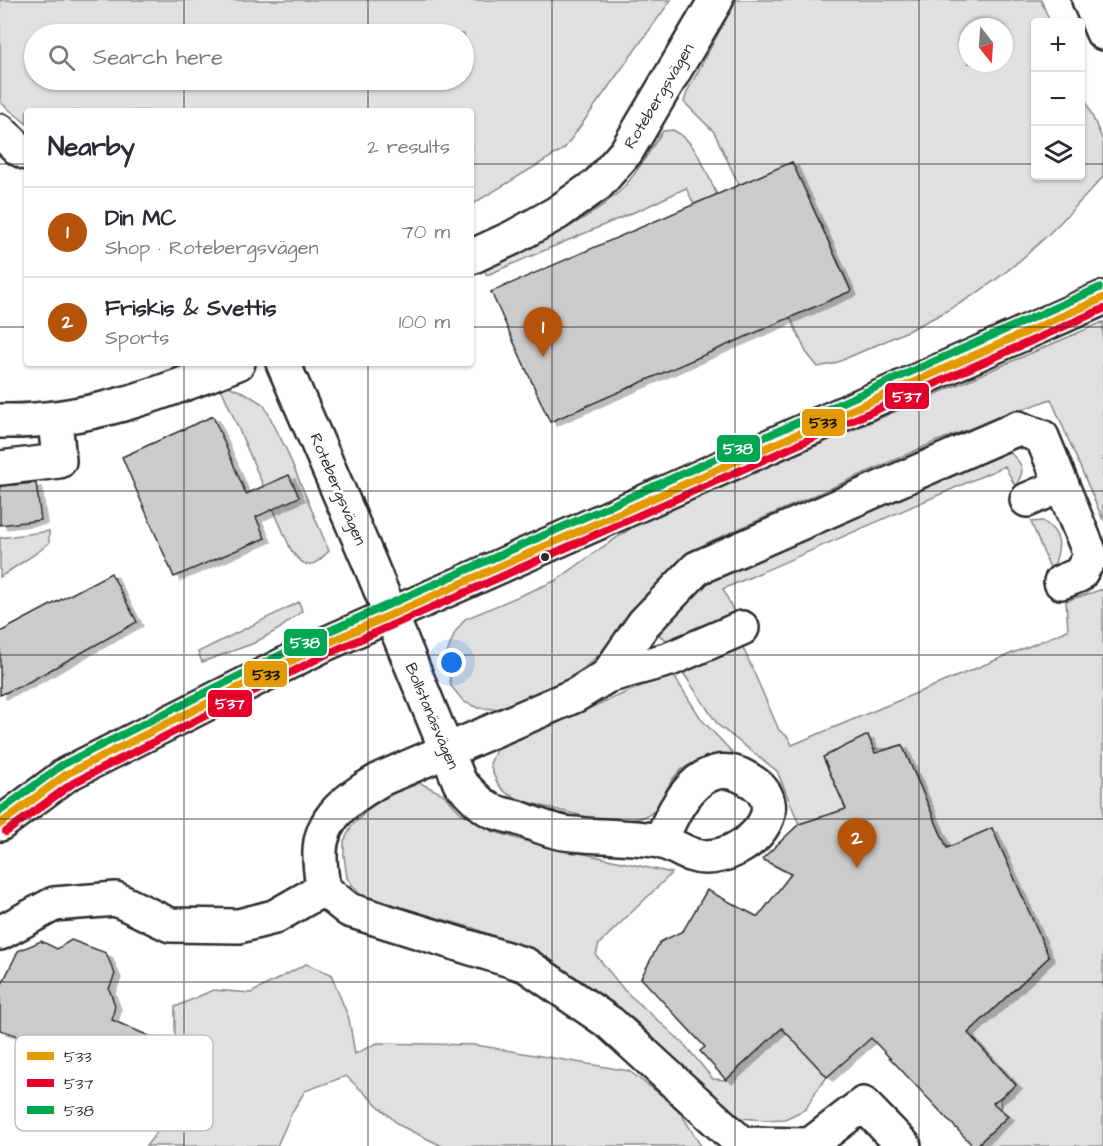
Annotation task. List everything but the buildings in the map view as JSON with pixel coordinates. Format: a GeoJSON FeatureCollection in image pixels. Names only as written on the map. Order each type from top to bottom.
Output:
{"type":"FeatureCollection","features":[{"type":"Feature","properties":{"kind":"main road","name":"Rotebergsvägen"},"geometry":{"type":"LineString","coordinates":[[474,256],[512,238],[556,213],[598,184],[627,152],[716,0]]}},
{"type":"Feature","properties":{"kind":"main road"},"geometry":{"type":"LineString","coordinates":[[1089,0],[1103,33]]}},
{"type":"Feature","properties":{"kind":"main road"},"geometry":{"type":"LineString","coordinates":[[0,131],[24,152]]}},
{"type":"Feature","properties":{"kind":"main road"},"geometry":{"type":"LineString","coordinates":[[0,824],[67,774],[322,645],[1103,298]]}},
{"type":"Feature","properties":{"kind":"main road"},"geometry":{"type":"LineString","coordinates":[[0,421],[55,419],[99,411],[133,402],[230,366]]}},
{"type":"Feature","properties":{"kind":"main road","name":"Rotebergsvägen"},"geometry":{"type":"LineString","coordinates":[[284,366],[390,615]]}},
{"type":"Feature","properties":{"kind":"main road"},"geometry":{"type":"LineString","coordinates":[[0,468],[59,461],[55,419]]}},
{"type":"Feature","properties":{"kind":"main road"},"geometry":{"type":"LineString","coordinates":[[607,676],[644,623],[697,568],[1018,428],[1042,437],[1091,556],[1079,575],[1061,582]]}},
{"type":"Feature","properties":{"kind":"main road"},"geometry":{"type":"LineString","coordinates":[[1027,500],[1062,485]]}},
{"type":"Feature","properties":{"kind":"main road","name":"Bollstanäsvägen"},"geometry":{"type":"LineString","coordinates":[[390,615],[460,783],[489,810],[567,834],[661,841]]}},
{"type":"Feature","properties":{"kind":"main road"},"geometry":{"type":"LineString","coordinates":[[742,628],[670,659],[607,676],[576,695],[383,778],[354,795],[334,813],[322,834],[319,855],[323,889],[349,910],[526,965],[610,1023],[742,1144],[810,1145],[863,1104],[904,1146]]}},
{"type":"Feature","properties":{"kind":"main road"},"geometry":{"type":"LineString","coordinates":[[0,933],[54,904],[116,899],[170,925],[239,926],[274,917],[323,889]]}},
{"type":"Feature","properties":{"kind":"shaded area"},"geometry":{"type":"Polygon","coordinates":[[[0,0],[671,0],[564,149],[474,203],[474,108],[24,108],[24,122],[0,102],[0,0]]]}},
{"type":"Feature","properties":{"kind":"shaded area"},"geometry":{"type":"Polygon","coordinates":[[[736,0],[1041,0],[1048,18],[1031,18],[1031,180],[1085,180],[1085,99],[1103,141],[1103,177],[1021,260],[984,288],[948,310],[899,335],[833,364],[818,367],[806,352],[790,317],[851,290],[792,162],[739,185],[714,132],[684,102],[687,92],[736,0]]]}},
{"type":"Feature","properties":{"kind":"shaded area"},"geometry":{"type":"Polygon","coordinates":[[[673,130],[695,149],[717,195],[694,204],[686,188],[487,275],[483,268],[555,234],[605,204],[631,178],[663,131],[673,130]]]}},
{"type":"Feature","properties":{"kind":"shaded area"},"geometry":{"type":"Polygon","coordinates":[[[1103,322],[1103,520],[1051,399],[937,441],[709,542],[673,570],[633,609],[609,646],[576,675],[525,700],[498,709],[478,708],[464,702],[451,686],[446,656],[455,632],[465,619],[557,580],[642,521],[1103,322]]]}},
{"type":"Feature","properties":{"kind":"shaded area"},"geometry":{"type":"Polygon","coordinates":[[[228,386],[264,405],[286,449],[329,551],[313,564],[305,564],[291,550],[221,388],[228,386]]]}},
{"type":"Feature","properties":{"kind":"shaded area"},"geometry":{"type":"Polygon","coordinates":[[[1007,450],[1019,462],[1022,470],[1015,486],[1005,466],[723,589],[734,612],[667,640],[660,636],[660,627],[709,579],[1007,450]]]}},
{"type":"Feature","properties":{"kind":"shaded area"},"geometry":{"type":"Polygon","coordinates":[[[1043,521],[1058,538],[1058,550],[1052,573],[1031,522],[1043,521]]]}},
{"type":"Feature","properties":{"kind":"shaded area"},"geometry":{"type":"Polygon","coordinates":[[[49,531],[49,543],[0,577],[0,538],[49,531]]]}},
{"type":"Feature","properties":{"kind":"shaded area"},"geometry":{"type":"Polygon","coordinates":[[[1103,589],[1103,1146],[976,1146],[1008,1116],[1001,1110],[1000,1099],[1016,1085],[968,1033],[1049,957],[992,828],[947,848],[902,745],[887,749],[874,749],[868,735],[823,757],[846,809],[799,824],[777,771],[718,725],[682,671],[741,643],[779,730],[788,737],[792,745],[1068,630],[1066,601],[1103,589]]]}},
{"type":"Feature","properties":{"kind":"shaded area"},"geometry":{"type":"Polygon","coordinates":[[[299,602],[302,611],[279,629],[252,644],[202,662],[198,652],[299,602]]]}},
{"type":"Feature","properties":{"kind":"shaded area"},"geometry":{"type":"Polygon","coordinates":[[[672,673],[702,720],[733,753],[700,760],[684,768],[669,784],[661,803],[650,814],[623,821],[596,818],[517,798],[508,794],[499,785],[490,764],[496,750],[512,741],[672,673]]]}},
{"type":"Feature","properties":{"kind":"shaded area"},"geometry":{"type":"Polygon","coordinates":[[[420,783],[443,794],[461,813],[492,831],[525,841],[672,873],[599,944],[596,955],[624,990],[683,1043],[713,1079],[726,1080],[782,1028],[827,1077],[806,1109],[785,1119],[741,1118],[690,1074],[635,1020],[537,952],[473,928],[361,896],[347,878],[344,841],[352,826],[369,808],[390,795],[420,783]]]}},
{"type":"Feature","properties":{"kind":"shaded area"},"geometry":{"type":"Polygon","coordinates":[[[306,964],[331,974],[349,1019],[355,1054],[377,1043],[476,1045],[629,1071],[677,1107],[701,1146],[442,1146],[399,1125],[346,1076],[305,1091],[292,1112],[277,1146],[146,1146],[158,1131],[213,1131],[213,1035],[175,1035],[175,1007],[213,990],[251,993],[306,964]]]}},
{"type":"Feature","properties":{"kind":"transit line","name":"538"},"geometry":{"type":"LineString","coordinates":[[0,811],[62,765],[318,636],[1099,288]]}},
{"type":"Feature","properties":{"kind":"transit line","name":"533"},"geometry":{"type":"LineString","coordinates":[[0,824],[67,774],[323,645],[1103,298]]}},
{"type":"Feature","properties":{"kind":"transit line","name":"537"},"geometry":{"type":"LineString","coordinates":[[6,832],[73,783],[327,654],[1103,309]]}},
{"type":"Feature","properties":{"kind":"place","name":"Din MC"},"geometry":{"type":"Point","coordinates":[543,357]}},
{"type":"Feature","properties":{"kind":"place","name":"Friskis & Svettis"},"geometry":{"type":"Point","coordinates":[857,868]}}]}
